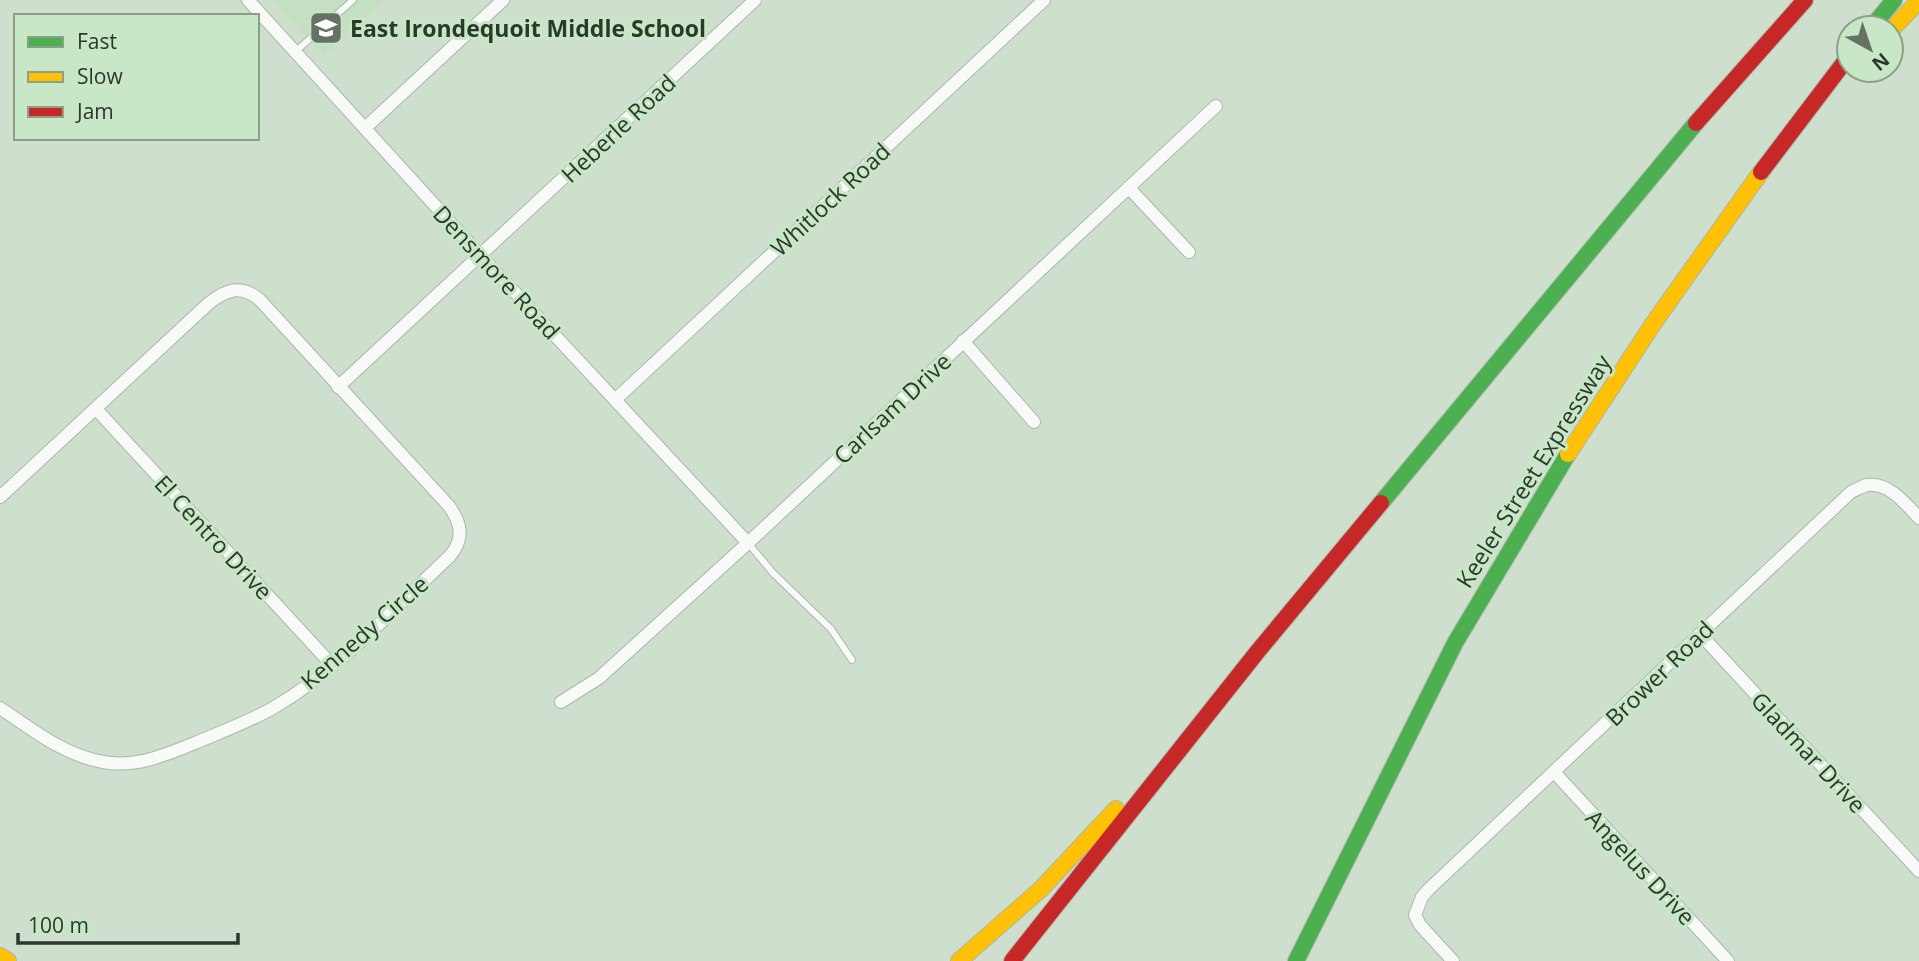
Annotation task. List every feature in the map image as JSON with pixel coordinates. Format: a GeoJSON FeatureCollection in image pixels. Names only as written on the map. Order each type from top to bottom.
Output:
{"type":"FeatureCollection","features":[{"type":"Feature","properties":{"kind":"highway"},"geometry":{"type":"LineString","coordinates":[[1012,961],[1258,651],[1798,0]]}},
{"type":"Feature","properties":{"kind":"highway"},"geometry":{"type":"LineString","coordinates":[[1738,74],[1805,0]]}},
{"type":"Feature","properties":{"kind":"highway"},"geometry":{"type":"LineString","coordinates":[[1882,14],[1894,0]]}},
{"type":"Feature","properties":{"kind":"highway"},"geometry":{"type":"LineString","coordinates":[[1905,16],[1919,1]]}},
{"type":"Feature","properties":{"kind":"highway","name":"Keeler Street Expressway"},"geometry":{"type":"LineString","coordinates":[[1296,961],[1426,697],[1520,530],[1626,362],[1748,190],[1835,74]]}},
{"type":"Feature","properties":{"kind":"highway"},"geometry":{"type":"LineString","coordinates":[[1748,190],[1841,84]]}},
{"type":"Feature","properties":{"kind":"highway"},"geometry":{"type":"LineString","coordinates":[[959,961],[1021,908],[1079,851],[1258,651]]}},
{"type":"Feature","properties":{"kind":"street","name":"Densmore Road"},"geometry":{"type":"LineString","coordinates":[[248,0],[748,543]]}},
{"type":"Feature","properties":{"kind":"street"},"geometry":{"type":"LineString","coordinates":[[365,128],[503,0]]}},
{"type":"Feature","properties":{"kind":"street","name":"Heberle Road"},"geometry":{"type":"LineString","coordinates":[[481,256],[755,0]]}},
{"type":"Feature","properties":{"kind":"street","name":"Whitlock Road"},"geometry":{"type":"LineString","coordinates":[[616,399],[1044,0]]}},
{"type":"Feature","properties":{"kind":"street","name":"Carlsam Drive"},"geometry":{"type":"LineString","coordinates":[[561,702],[599,678],[748,543],[1216,106]]}},
{"type":"Feature","properties":{"kind":"street"},"geometry":{"type":"LineString","coordinates":[[1129,188],[1189,252]]}},
{"type":"Feature","properties":{"kind":"street"},"geometry":{"type":"LineString","coordinates":[[338,387],[481,256]]}},
{"type":"Feature","properties":{"kind":"street","name":"Kennedy Circle"},"geometry":{"type":"LineString","coordinates":[[0,497],[209,303],[236,289],[245,290],[258,299],[449,506],[457,517],[460,528],[457,547],[450,556],[332,665],[303,688],[247,721],[171,753],[124,764],[103,762],[65,750],[0,708]]}},
{"type":"Feature","properties":{"kind":"street"},"geometry":{"type":"LineString","coordinates":[[963,341],[1034,422]]}},
{"type":"Feature","properties":{"kind":"street","name":"El Centro Drive"},"geometry":{"type":"LineString","coordinates":[[96,409],[332,665]]}},
{"type":"Feature","properties":{"kind":"street","name":"Brower Road"},"geometry":{"type":"LineString","coordinates":[[1453,961],[1420,925],[1415,915],[1422,897],[1429,889],[1851,492],[1867,485],[1881,486],[1897,494],[1919,518]]}},
{"type":"Feature","properties":{"kind":"street","name":"Gladmar Drive"},"geometry":{"type":"LineString","coordinates":[[1700,634],[1919,871]]}},
{"type":"Feature","properties":{"kind":"street","name":"Angelus Drive"},"geometry":{"type":"LineString","coordinates":[[1555,773],[1728,961]]}},
{"type":"Feature","properties":{"kind":"lane"},"geometry":{"type":"LineString","coordinates":[[295,52],[354,0]]}},
{"type":"Feature","properties":{"kind":"lane"},"geometry":{"type":"LineString","coordinates":[[748,543],[772,573],[831,629],[852,660]]}},
{"type":"Feature","properties":{"kind":"shaded area","name":"East Irondequoit Middle School"},"geometry":{"type":"Polygon","coordinates":[[[272,0],[384,0],[324,56],[272,0]]]}},
{"type":"Feature","properties":{"kind":"traffic: fast"},"geometry":{"type":"LineString","coordinates":[[1882,14],[1894,0]]}},
{"type":"Feature","properties":{"kind":"traffic: fast"},"geometry":{"type":"LineString","coordinates":[[1381,503],[1696,123]]}},
{"type":"Feature","properties":{"kind":"traffic: fast"},"geometry":{"type":"LineString","coordinates":[[1296,961],[1455,643],[1568,454]]}},
{"type":"Feature","properties":{"kind":"traffic: slow"},"geometry":{"type":"LineString","coordinates":[[1905,16],[1919,1]]}},
{"type":"Feature","properties":{"kind":"traffic: slow"},"geometry":{"type":"LineString","coordinates":[[1568,454],[1655,321],[1761,172]]}},
{"type":"Feature","properties":{"kind":"traffic: slow"},"geometry":{"type":"LineString","coordinates":[[959,961],[1041,889],[1116,809]]}},
{"type":"Feature","properties":{"kind":"traffic: slow"},"geometry":{"type":"LineString","coordinates":[[0,956],[8,961]]}},
{"type":"Feature","properties":{"kind":"traffic: jam"},"geometry":{"type":"LineString","coordinates":[[1696,123],[1805,0]]}},
{"type":"Feature","properties":{"kind":"traffic: jam"},"geometry":{"type":"LineString","coordinates":[[1761,172],[1835,74]]}},
{"type":"Feature","properties":{"kind":"traffic: jam"},"geometry":{"type":"LineString","coordinates":[[1012,961],[1258,651],[1381,503]]}},
{"type":"Feature","properties":{"kind":"place","name":"East Irondequoit Middle School"},"geometry":{"type":"Point","coordinates":[326,28]}}]}
